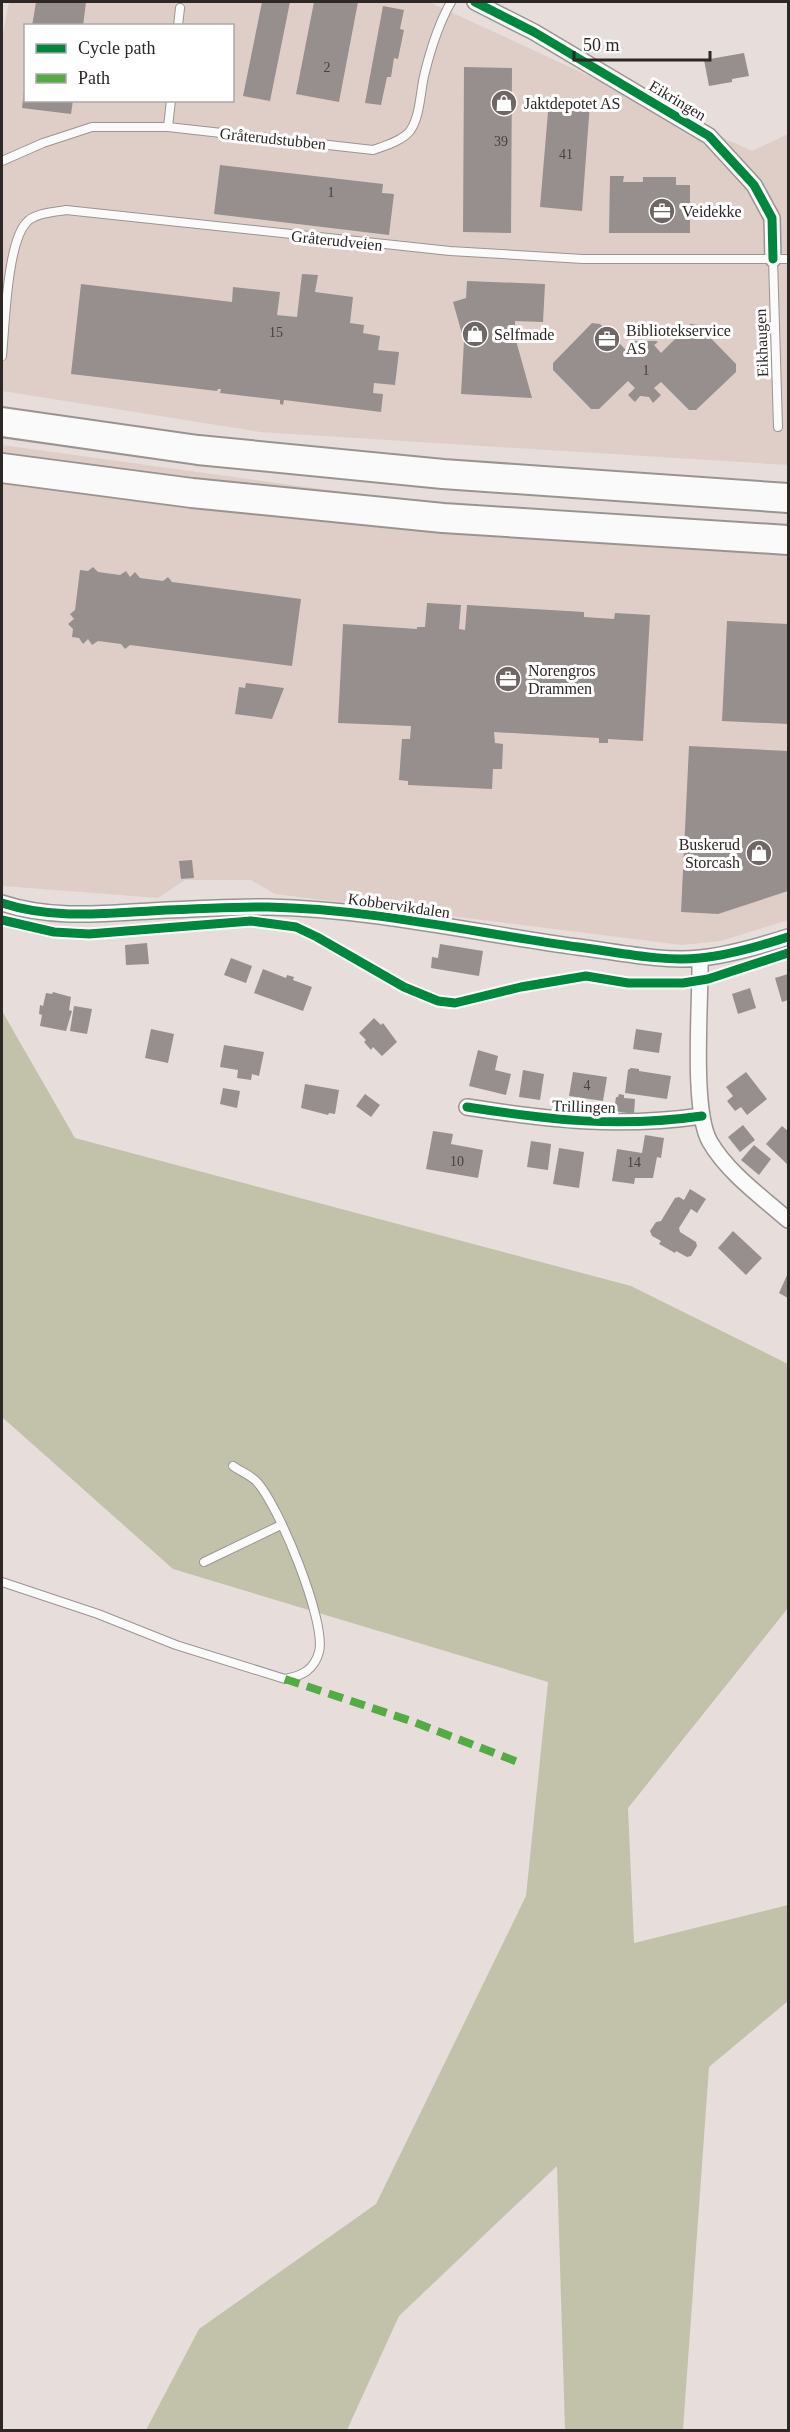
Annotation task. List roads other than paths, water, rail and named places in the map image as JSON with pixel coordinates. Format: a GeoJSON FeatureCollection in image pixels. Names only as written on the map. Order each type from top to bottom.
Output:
{"type":"FeatureCollection","features":[{"type":"Feature","properties":{"kind":"highway"},"geometry":{"type":"LineString","coordinates":[[2,423],[198,450],[443,474],[789,498]]}},
{"type":"Feature","properties":{"kind":"highway"},"geometry":{"type":"LineString","coordinates":[[2,468],[192,493],[443,518],[789,540]]}},
{"type":"Feature","properties":{"kind":"street","name":"Eikringen"},"geometry":{"type":"LineString","coordinates":[[475,2],[534,32],[709,136],[754,185],[772,218],[781,259]]}},
{"type":"Feature","properties":{"kind":"street","name":"Kobbervikdalen"},"geometry":{"type":"LineString","coordinates":[[2,903],[35,911],[89,915],[234,908],[314,910],[393,918],[620,953],[700,958],[744,950],[789,937]]}},
{"type":"Feature","properties":{"kind":"street"},"geometry":{"type":"LineString","coordinates":[[700,958],[702,1116],[709,1140],[734,1172],[789,1220]]}},
{"type":"Feature","properties":{"kind":"street","name":"Trillingen"},"geometry":{"type":"LineString","coordinates":[[467,1107],[548,1120],[587,1123],[669,1121],[702,1116]]}},
{"type":"Feature","properties":{"kind":"lane","name":"Gråterudstubben"},"geometry":{"type":"LineString","coordinates":[[2,161],[43,143],[92,127],[168,127],[373,150],[409,132],[416,116],[425,72],[442,18],[450,2]]}},
{"type":"Feature","properties":{"kind":"lane"},"geometry":{"type":"LineString","coordinates":[[178,24],[180,9]]}},
{"type":"Feature","properties":{"kind":"lane"},"geometry":{"type":"LineString","coordinates":[[168,127],[171,102]]}},
{"type":"Feature","properties":{"kind":"lane","name":"Gråterudveien"},"geometry":{"type":"LineString","coordinates":[[2,356],[12,262],[17,238],[27,221],[45,214],[66,210],[441,250],[582,260],[781,259]]}},
{"type":"Feature","properties":{"kind":"lane","name":"Eikhaugen"},"geometry":{"type":"LineString","coordinates":[[778,427],[781,259]]}},
{"type":"Feature","properties":{"kind":"lane"},"geometry":{"type":"LineString","coordinates":[[2,1582],[98,1614],[176,1645],[285,1678],[295,1677],[312,1667],[319,1652],[306,1585],[268,1497],[255,1480],[233,1466]]}},
{"type":"Feature","properties":{"kind":"lane"},"geometry":{"type":"LineString","coordinates":[[204,1562],[281,1525]]}},
{"type":"Feature","properties":{"kind":"place","name":"Jaktdepotet AS"},"geometry":{"type":"Point","coordinates":[504,103]}},
{"type":"Feature","properties":{"kind":"place","name":"Veidekke"},"geometry":{"type":"Point","coordinates":[662,211]}},
{"type":"Feature","properties":{"kind":"place","name":"Selfmade"},"geometry":{"type":"Point","coordinates":[475,334]}},
{"type":"Feature","properties":{"kind":"place","name":"Bibliotekservice AS"},"geometry":{"type":"Point","coordinates":[607,339]}},
{"type":"Feature","properties":{"kind":"place","name":"Norengros Drammen"},"geometry":{"type":"Point","coordinates":[508,679]}},
{"type":"Feature","properties":{"kind":"place","name":"Buskerud Storcash"},"geometry":{"type":"Point","coordinates":[759,853]}}]}
